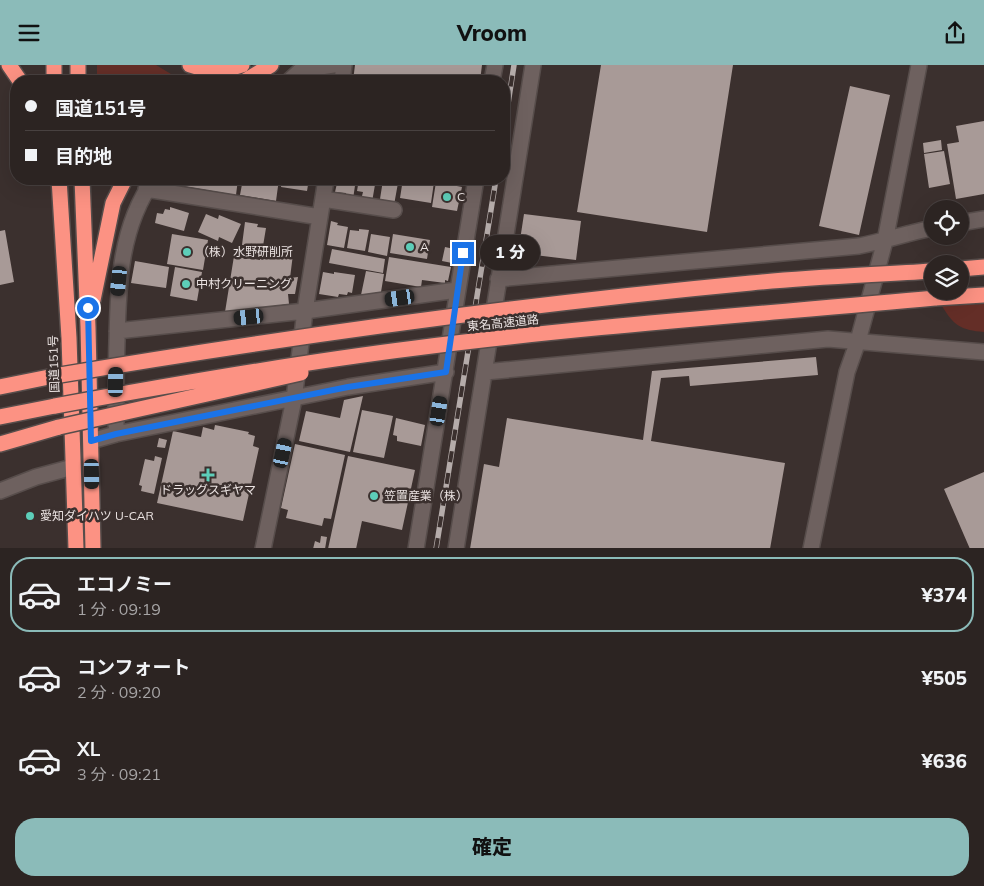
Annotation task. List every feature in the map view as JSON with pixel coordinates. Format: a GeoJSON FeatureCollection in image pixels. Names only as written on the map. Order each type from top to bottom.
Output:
{"type":"FeatureCollection","features":[{"type":"Feature","properties":{"kind":"highway"},"geometry":{"type":"LineString","coordinates":[[190,65],[211,70],[242,65]]}},
{"type":"Feature","properties":{"kind":"highway"},"geometry":{"type":"LineString","coordinates":[[255,75],[271,65]]}},
{"type":"Feature","properties":{"kind":"highway"},"geometry":{"type":"LineString","coordinates":[[50,185],[52,204],[60,217]]}},
{"type":"Feature","properties":{"kind":"highway","name":"国道151号"},"geometry":{"type":"LineString","coordinates":[[59,185],[69,338],[76,548]]}},
{"type":"Feature","properties":{"kind":"highway"},"geometry":{"type":"LineString","coordinates":[[82,185],[88,327],[93,548]]}},
{"type":"Feature","properties":{"kind":"highway"},"geometry":{"type":"LineString","coordinates":[[88,327],[113,203],[122,185]]}},
{"type":"Feature","properties":{"kind":"highway"},"geometry":{"type":"LineString","coordinates":[[969,268],[984,267]]}},
{"type":"Feature","properties":{"kind":"highway","name":"東名高速道路"},"geometry":{"type":"LineString","coordinates":[[0,387],[54,376],[266,341],[413,321],[751,283],[924,272]]}},
{"type":"Feature","properties":{"kind":"highway","name":"東名高速道路"},"geometry":{"type":"LineString","coordinates":[[0,417],[278,367],[414,348],[528,335],[984,295]]}},
{"type":"Feature","properties":{"kind":"highway"},"geometry":{"type":"LineString","coordinates":[[0,444],[59,427],[414,348]]}},
{"type":"Feature","properties":{"kind":"street"},"geometry":{"type":"LineString","coordinates":[[296,75],[301,70],[333,65]]}},
{"type":"Feature","properties":{"kind":"street"},"geometry":{"type":"LineString","coordinates":[[456,548],[533,65]]}},
{"type":"Feature","properties":{"kind":"street"},"geometry":{"type":"LineString","coordinates":[[811,548],[847,373],[858,341],[885,241],[919,65]]}},
{"type":"Feature","properties":{"kind":"street"},"geometry":{"type":"LineString","coordinates":[[116,434],[117,297],[121,264],[126,240],[135,213],[149,185]]}},
{"type":"Feature","properties":{"kind":"street"},"geometry":{"type":"LineString","coordinates":[[155,185],[320,217]]}},
{"type":"Feature","properties":{"kind":"street"},"geometry":{"type":"LineString","coordinates":[[262,548],[294,399],[305,311],[325,185]]}},
{"type":"Feature","properties":{"kind":"street"},"geometry":{"type":"LineString","coordinates":[[416,548],[475,185]]}},
{"type":"Feature","properties":{"kind":"street"},"geometry":{"type":"LineString","coordinates":[[323,199],[394,210]]}},
{"type":"Feature","properties":{"kind":"street"},"geometry":{"type":"LineString","coordinates":[[969,222],[984,219]]}},
{"type":"Feature","properties":{"kind":"street"},"geometry":{"type":"LineString","coordinates":[[498,279],[859,246],[885,241],[907,233],[924,230]]}},
{"type":"Feature","properties":{"kind":"street"},"geometry":{"type":"LineString","coordinates":[[117,331],[305,311],[457,290]]}},
{"type":"Feature","properties":{"kind":"street"},"geometry":{"type":"LineString","coordinates":[[485,373],[828,339],[984,352]]}},
{"type":"Feature","properties":{"kind":"street"},"geometry":{"type":"LineString","coordinates":[[91,441],[116,434],[348,387],[446,372]]}},
{"type":"Feature","properties":{"kind":"street"},"geometry":{"type":"LineString","coordinates":[[0,491],[36,477],[73,467]]}},
{"type":"Feature","properties":{"kind":"shaded area"},"geometry":{"type":"Polygon","coordinates":[[[97,65],[156,65],[174,75],[97,75],[97,65]]]}},
{"type":"Feature","properties":{"kind":"shaded area"},"geometry":{"type":"Polygon","coordinates":[[[984,304],[984,332],[969,330],[959,326],[950,318],[942,306],[984,304]]]}},
{"type":"Feature","properties":{"kind":"building"},"geometry":{"type":"Polygon","coordinates":[[[355,65],[482,65],[481,75],[354,75],[355,65]]]}},
{"type":"Feature","properties":{"kind":"building"},"geometry":{"type":"Polygon","coordinates":[[[601,65],[733,65],[707,232],[577,212],[601,65]]]}},
{"type":"Feature","properties":{"kind":"building"},"geometry":{"type":"Polygon","coordinates":[[[850,86],[890,95],[859,235],[819,226],[850,86]]]}},
{"type":"Feature","properties":{"kind":"building"},"geometry":{"type":"Polygon","coordinates":[[[984,121],[984,194],[956,199],[947,144],[959,142],[956,126],[984,121]]]}},
{"type":"Feature","properties":{"kind":"building"},"geometry":{"type":"Polygon","coordinates":[[[941,140],[942,150],[924,153],[923,143],[941,140]]]}},
{"type":"Feature","properties":{"kind":"building"},"geometry":{"type":"Polygon","coordinates":[[[944,151],[950,184],[929,188],[924,154],[944,151]]]}},
{"type":"Feature","properties":{"kind":"building"},"geometry":{"type":"Polygon","coordinates":[[[183,185],[237,185],[236,195],[183,185]]]}},
{"type":"Feature","properties":{"kind":"building"},"geometry":{"type":"Polygon","coordinates":[[[242,185],[278,185],[276,201],[240,195],[242,185]]]}},
{"type":"Feature","properties":{"kind":"building"},"geometry":{"type":"Polygon","coordinates":[[[281,185],[308,185],[307,191],[281,187],[281,185]]]}},
{"type":"Feature","properties":{"kind":"building"},"geometry":{"type":"Polygon","coordinates":[[[337,185],[355,185],[353,199],[345,197],[346,193],[335,192],[337,185]]]}},
{"type":"Feature","properties":{"kind":"building"},"geometry":{"type":"Polygon","coordinates":[[[358,185],[375,185],[372,202],[361,200],[363,192],[357,191],[358,185]]]}},
{"type":"Feature","properties":{"kind":"building"},"geometry":{"type":"Polygon","coordinates":[[[382,185],[398,185],[394,205],[383,203],[384,200],[380,199],[382,185]]]}},
{"type":"Feature","properties":{"kind":"building"},"geometry":{"type":"Polygon","coordinates":[[[402,185],[434,185],[431,203],[400,198],[402,185]]]}},
{"type":"Feature","properties":{"kind":"building","name":"C"},"geometry":{"type":"Polygon","coordinates":[[[436,185],[462,187],[457,211],[432,207],[436,185]]]}},
{"type":"Feature","properties":{"kind":"building"},"geometry":{"type":"Polygon","coordinates":[[[170,207],[189,213],[184,231],[155,223],[157,213],[163,214],[165,209],[170,210],[170,207]]]}},
{"type":"Feature","properties":{"kind":"building"},"geometry":{"type":"Polygon","coordinates":[[[206,214],[218,219],[219,215],[241,224],[232,243],[219,237],[218,241],[198,232],[206,214]]]}},
{"type":"Feature","properties":{"kind":"building"},"geometry":{"type":"Polygon","coordinates":[[[524,214],[581,221],[576,260],[518,253],[524,214]]]}},
{"type":"Feature","properties":{"kind":"building"},"geometry":{"type":"Polygon","coordinates":[[[331,221],[338,223],[337,225],[348,227],[344,248],[327,245],[331,221]]]}},
{"type":"Feature","properties":{"kind":"building"},"geometry":{"type":"Polygon","coordinates":[[[245,222],[258,224],[257,227],[266,228],[263,246],[242,245],[245,222]]]}},
{"type":"Feature","properties":{"kind":"building"},"geometry":{"type":"Polygon","coordinates":[[[359,229],[369,230],[365,251],[347,248],[350,230],[359,231],[359,229]]]}},
{"type":"Feature","properties":{"kind":"building"},"geometry":{"type":"Polygon","coordinates":[[[5,230],[14,282],[0,285],[0,231],[5,230]]]}},
{"type":"Feature","properties":{"kind":"building","name":"（株）水野研削所"},"geometry":{"type":"Polygon","coordinates":[[[172,234],[208,240],[203,270],[167,264],[172,234]]]}},
{"type":"Feature","properties":{"kind":"building"},"geometry":{"type":"Polygon","coordinates":[[[371,234],[390,237],[387,256],[368,252],[371,234]]]}},
{"type":"Feature","properties":{"kind":"building","name":"A"},"geometry":{"type":"Polygon","coordinates":[[[393,234],[430,240],[427,259],[390,253],[393,234]]]}},
{"type":"Feature","properties":{"kind":"building"},"geometry":{"type":"Polygon","coordinates":[[[445,247],[454,249],[452,263],[442,261],[445,247]]]}},
{"type":"Feature","properties":{"kind":"building"},"geometry":{"type":"Polygon","coordinates":[[[261,249],[293,254],[290,278],[298,277],[295,294],[288,294],[289,304],[225,312],[234,256],[260,260],[261,249]]]}},
{"type":"Feature","properties":{"kind":"building"},"geometry":{"type":"Polygon","coordinates":[[[332,249],[385,259],[383,273],[329,263],[332,249]]]}},
{"type":"Feature","properties":{"kind":"building"},"geometry":{"type":"Polygon","coordinates":[[[389,257],[451,267],[448,281],[445,280],[445,283],[422,280],[421,287],[385,281],[389,257]]]}},
{"type":"Feature","properties":{"kind":"building"},"geometry":{"type":"Polygon","coordinates":[[[135,261],[169,267],[166,288],[131,283],[135,261]]]}},
{"type":"Feature","properties":{"kind":"building","name":"中村クリーニング"},"geometry":{"type":"Polygon","coordinates":[[[175,267],[202,272],[197,301],[170,296],[175,267]]]}},
{"type":"Feature","properties":{"kind":"building"},"geometry":{"type":"Polygon","coordinates":[[[366,271],[384,274],[381,292],[361,295],[366,271]]]}},
{"type":"Feature","properties":{"kind":"building"},"geometry":{"type":"Polygon","coordinates":[[[323,272],[355,275],[352,293],[348,292],[347,295],[339,294],[338,297],[319,294],[323,272]]]}},
{"type":"Feature","properties":{"kind":"building"},"geometry":{"type":"Polygon","coordinates":[[[816,357],[818,375],[690,386],[689,376],[661,378],[651,441],[785,463],[770,548],[470,548],[484,464],[499,467],[507,418],[643,440],[652,371],[816,357]]]}},
{"type":"Feature","properties":{"kind":"building"},"geometry":{"type":"Polygon","coordinates":[[[363,396],[350,452],[299,441],[306,411],[340,418],[344,400],[363,396]]]}},
{"type":"Feature","properties":{"kind":"building"},"geometry":{"type":"Polygon","coordinates":[[[362,410],[393,416],[384,458],[353,452],[362,410]]]}},
{"type":"Feature","properties":{"kind":"building"},"geometry":{"type":"Polygon","coordinates":[[[396,418],[425,425],[421,446],[397,441],[397,436],[393,435],[396,418]]]}},
{"type":"Feature","properties":{"kind":"building","name":"ドラッグスギヤマ"},"geometry":{"type":"Polygon","coordinates":[[[215,425],[249,432],[248,434],[255,436],[253,446],[259,448],[243,521],[157,503],[173,431],[201,437],[203,427],[214,430],[215,425]]]}},
{"type":"Feature","properties":{"kind":"building"},"geometry":{"type":"Polygon","coordinates":[[[159,438],[167,440],[165,448],[157,447],[159,438]]]}},
{"type":"Feature","properties":{"kind":"building"},"geometry":{"type":"Polygon","coordinates":[[[295,444],[345,455],[331,519],[324,518],[322,526],[286,518],[288,510],[281,508],[295,444]]]}},
{"type":"Feature","properties":{"kind":"building"},"geometry":{"type":"Polygon","coordinates":[[[155,456],[162,458],[154,494],[141,491],[142,486],[139,485],[145,459],[154,461],[155,456]]]}},
{"type":"Feature","properties":{"kind":"building","name":"笠置産業（株）"},"geometry":{"type":"Polygon","coordinates":[[[348,456],[415,470],[402,530],[362,521],[356,548],[328,548],[348,456]]]}},
{"type":"Feature","properties":{"kind":"building"},"geometry":{"type":"Polygon","coordinates":[[[984,472],[984,548],[970,548],[944,489],[984,472]]]}},
{"type":"Feature","properties":{"kind":"building"},"geometry":{"type":"Polygon","coordinates":[[[321,536],[327,537],[325,548],[313,548],[315,541],[320,543],[321,536]]]}},
{"type":"Feature","properties":{"kind":"railway"},"geometry":{"type":"LineString","coordinates":[[510,91],[514,65]]}},
{"type":"Feature","properties":{"kind":"railway"},"geometry":{"type":"LineString","coordinates":[[436,548],[495,185]]}},
{"type":"Feature","properties":{"kind":"place","name":"C"},"geometry":{"type":"Point","coordinates":[447,197]}},
{"type":"Feature","properties":{"kind":"place","name":"A"},"geometry":{"type":"Point","coordinates":[410,247]}},
{"type":"Feature","properties":{"kind":"place","name":"（株）水野研削所"},"geometry":{"type":"Point","coordinates":[187,252]}},
{"type":"Feature","properties":{"kind":"place","name":"中村クリーニング"},"geometry":{"type":"Point","coordinates":[186,284]}},
{"type":"Feature","properties":{"kind":"place","name":"ドラッグスギヤマ"},"geometry":{"type":"Point","coordinates":[208,475]}},
{"type":"Feature","properties":{"kind":"place","name":"笠置産業（株）"},"geometry":{"type":"Point","coordinates":[374,496]}},
{"type":"Feature","properties":{"kind":"place","name":"愛知ダイハツ U-CAR"},"geometry":{"type":"Point","coordinates":[30,516]}},
{"type":"Feature","properties":{"kind":"route"},"geometry":{"type":"LineString","coordinates":[[88,308],[91,441],[116,434],[348,387],[446,372],[463,253]]}}]}
